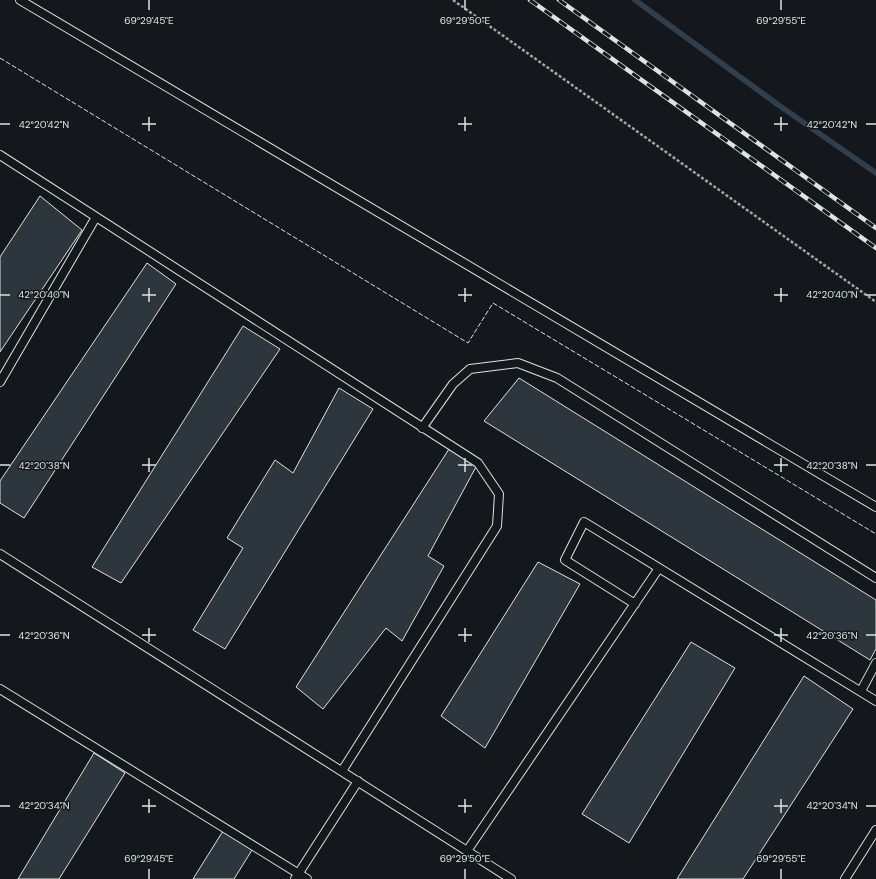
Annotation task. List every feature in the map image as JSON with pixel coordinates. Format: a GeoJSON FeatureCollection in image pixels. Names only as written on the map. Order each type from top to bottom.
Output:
{"type":"FeatureCollection","features":[{"type":"Feature","properties":{"kind":"lane"},"geometry":{"type":"LineString","coordinates":[[20,0],[876,507]]}},
{"type":"Feature","properties":{"kind":"lane"},"geometry":{"type":"LineString","coordinates":[[0,155],[478,463],[499,494],[497,526],[342,771]]}},
{"type":"Feature","properties":{"kind":"lane"},"geometry":{"type":"LineString","coordinates":[[0,382],[96,217]]}},
{"type":"Feature","properties":{"kind":"lane"},"geometry":{"type":"LineString","coordinates":[[422,428],[453,384],[470,369],[518,363],[557,378],[876,578]]}},
{"type":"Feature","properties":{"kind":"lane"},"geometry":{"type":"LineString","coordinates":[[635,604],[565,560],[584,522],[876,702]]}},
{"type":"Feature","properties":{"kind":"lane"},"geometry":{"type":"LineString","coordinates":[[0,554],[511,879]]}},
{"type":"Feature","properties":{"kind":"lane"},"geometry":{"type":"LineString","coordinates":[[467,851],[659,568]]}},
{"type":"Feature","properties":{"kind":"lane"},"geometry":{"type":"LineString","coordinates":[[860,691],[876,663]]}},
{"type":"Feature","properties":{"kind":"lane"},"geometry":{"type":"LineString","coordinates":[[0,689],[297,876],[307,879]]}},
{"type":"Feature","properties":{"kind":"lane"},"geometry":{"type":"LineString","coordinates":[[297,876],[358,781]]}},
{"type":"Feature","properties":{"kind":"lane"},"geometry":{"type":"LineString","coordinates":[[846,879],[876,830]]}},
{"type":"Feature","properties":{"kind":"path"},"geometry":{"type":"LineString","coordinates":[[453,0],[876,302]]}},
{"type":"Feature","properties":{"kind":"building"},"geometry":{"type":"Polygon","coordinates":[[[40,196],[82,230],[0,352],[0,257],[40,196]]]}},
{"type":"Feature","properties":{"kind":"building"},"geometry":{"type":"Polygon","coordinates":[[[147,263],[176,284],[24,518],[0,503],[0,481],[147,263]]]}},
{"type":"Feature","properties":{"kind":"building"},"geometry":{"type":"Polygon","coordinates":[[[243,326],[280,349],[121,583],[92,567],[243,326]]]}},
{"type":"Feature","properties":{"kind":"building"},"geometry":{"type":"Polygon","coordinates":[[[519,378],[876,600],[876,649],[870,660],[484,421],[519,378]]]}},
{"type":"Feature","properties":{"kind":"building"},"geometry":{"type":"Polygon","coordinates":[[[339,388],[373,409],[225,649],[193,630],[243,548],[227,538],[275,460],[293,473],[339,388]]]}},
{"type":"Feature","properties":{"kind":"building"},"geometry":{"type":"Polygon","coordinates":[[[449,449],[477,465],[428,556],[444,566],[402,641],[386,628],[323,709],[296,687],[449,449]]]}},
{"type":"Feature","properties":{"kind":"building"},"geometry":{"type":"Polygon","coordinates":[[[538,562],[580,584],[485,748],[441,716],[538,562]]]}},
{"type":"Feature","properties":{"kind":"building"},"geometry":{"type":"Polygon","coordinates":[[[691,642],[735,668],[629,843],[582,814],[691,642]]]}},
{"type":"Feature","properties":{"kind":"building"},"geometry":{"type":"Polygon","coordinates":[[[804,676],[853,709],[743,879],[677,879],[804,676]]]}},
{"type":"Feature","properties":{"kind":"building"},"geometry":{"type":"Polygon","coordinates":[[[94,753],[125,773],[59,879],[18,879],[94,753]]]}},
{"type":"Feature","properties":{"kind":"building"},"geometry":{"type":"Polygon","coordinates":[[[223,831],[252,850],[234,879],[193,879],[223,831]]]}},
{"type":"Feature","properties":{"kind":"waterway"},"geometry":{"type":"LineString","coordinates":[[635,0],[777,104],[876,173]]}},
{"type":"Feature","properties":{"kind":"railway"},"geometry":{"type":"LineString","coordinates":[[530,0],[876,248]]}},
{"type":"Feature","properties":{"kind":"railway"},"geometry":{"type":"LineString","coordinates":[[559,0],[876,228]]}},
{"type":"Feature","properties":{"kind":"fence"},"geometry":{"type":"LineString","coordinates":[[0,58],[468,343],[493,303],[876,534]]}}]}
